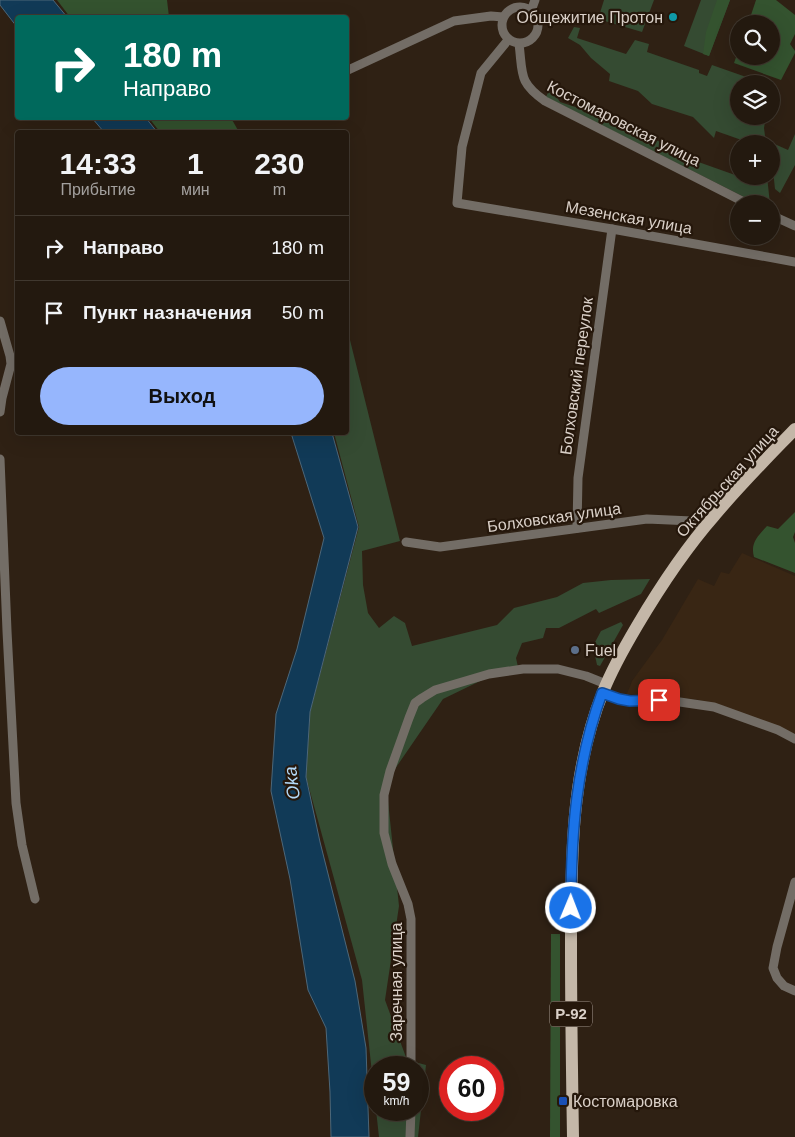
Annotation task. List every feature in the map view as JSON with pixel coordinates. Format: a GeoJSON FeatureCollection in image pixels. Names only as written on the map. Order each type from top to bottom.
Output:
{"type":"FeatureCollection","features":[{"type":"Feature","properties":{"kind":"main road","name":"Октябрьская улица"},"geometry":{"type":"LineString","coordinates":[[604,688],[619,657],[663,582],[721,508],[795,429]]}},
{"type":"Feature","properties":{"kind":"main road","name":"Р-92"},"geometry":{"type":"LineString","coordinates":[[573,1137],[571,890],[574,824],[584,756],[594,716],[604,688]]}},
{"type":"Feature","properties":{"kind":"street"},"geometry":{"type":"LineString","coordinates":[[531,11],[535,0]]}},
{"type":"Feature","properties":{"kind":"street"},"geometry":{"type":"LineString","coordinates":[[521,7],[531,11],[538,22],[536,34],[528,42],[519,44],[508,40],[504,35],[501,23],[506,13],[521,7]]}},
{"type":"Feature","properties":{"kind":"street"},"geometry":{"type":"LineString","coordinates":[[349,70],[454,21],[491,16],[503,17]]}},
{"type":"Feature","properties":{"kind":"street","name":"Мезенская улица"},"geometry":{"type":"LineString","coordinates":[[508,40],[481,73],[462,147],[457,204],[612,229],[795,262]]}},
{"type":"Feature","properties":{"kind":"street","name":"Костомаровская улица"},"geometry":{"type":"LineString","coordinates":[[519,44],[523,78],[532,91],[545,101],[730,195]]}},
{"type":"Feature","properties":{"kind":"street"},"geometry":{"type":"LineString","coordinates":[[780,219],[795,226]]}},
{"type":"Feature","properties":{"kind":"street","name":"Болховский переулок"},"geometry":{"type":"LineString","coordinates":[[578,528],[578,478],[612,229]]}},
{"type":"Feature","properties":{"kind":"street"},"geometry":{"type":"LineString","coordinates":[[0,321],[11,364],[0,412]]}},
{"type":"Feature","properties":{"kind":"street"},"geometry":{"type":"LineString","coordinates":[[0,459],[16,803],[22,845],[35,899]]}},
{"type":"Feature","properties":{"kind":"street","name":"Болховская улица"},"geometry":{"type":"LineString","coordinates":[[406,542],[440,547],[647,520],[692,522],[704,528]]}},
{"type":"Feature","properties":{"kind":"street","name":"Заречная улица"},"geometry":{"type":"LineString","coordinates":[[411,1056],[411,919],[408,904],[392,864],[384,833],[384,795],[390,771],[415,703],[428,693],[489,674],[523,669],[558,669],[586,676],[619,699],[630,701],[673,700],[714,707],[778,730],[795,739]]}},
{"type":"Feature","properties":{"kind":"street"},"geometry":{"type":"LineString","coordinates":[[795,882],[777,946],[773,968],[777,978],[784,986],[795,991]]}},
{"type":"Feature","properties":{"kind":"street"},"geometry":{"type":"LineString","coordinates":[[410,1137],[411,1121]]}},
{"type":"Feature","properties":{"kind":"shaded area"},"geometry":{"type":"Polygon","coordinates":[[[742,553],[795,576],[795,735],[718,704],[694,699],[627,694],[632,681],[662,640],[698,579],[714,586],[721,572],[729,574],[742,553]]]}},
{"type":"Feature","properties":{"kind":"green space"},"geometry":{"type":"Polygon","coordinates":[[[57,0],[167,0],[169,15],[68,15],[57,0]]]}},
{"type":"Feature","properties":{"kind":"green space"},"geometry":{"type":"Polygon","coordinates":[[[604,0],[654,0],[642,32],[598,19],[604,0]]]}},
{"type":"Feature","properties":{"kind":"green space"},"geometry":{"type":"Polygon","coordinates":[[[701,0],[730,0],[709,56],[684,46],[701,0]]]}},
{"type":"Feature","properties":{"kind":"green space"},"geometry":{"type":"Polygon","coordinates":[[[717,0],[730,0],[709,56],[703,54],[706,32],[717,0]]]}},
{"type":"Feature","properties":{"kind":"green space"},"geometry":{"type":"Polygon","coordinates":[[[756,0],[776,0],[795,15],[795,34],[790,44],[795,53],[781,80],[780,75],[767,75],[740,65],[780,65],[780,15],[751,15],[756,0]]]}},
{"type":"Feature","properties":{"kind":"green space"},"geometry":{"type":"Polygon","coordinates":[[[574,27],[580,28],[577,38],[626,54],[635,40],[649,44],[647,52],[699,70],[699,73],[707,76],[712,65],[740,75],[730,75],[730,125],[764,125],[765,135],[730,136],[716,131],[714,138],[693,117],[652,104],[638,91],[609,81],[610,74],[591,58],[580,45],[568,38],[574,27]]]}},
{"type":"Feature","properties":{"kind":"green space"},"geometry":{"type":"Polygon","coordinates":[[[551,86],[561,89],[558,99],[560,102],[637,127],[636,133],[691,153],[690,159],[730,173],[730,185],[768,185],[769,195],[740,195],[546,97],[551,86]]]}},
{"type":"Feature","properties":{"kind":"green space"},"geometry":{"type":"Polygon","coordinates":[[[151,120],[232,120],[238,130],[158,130],[151,120]]]}},
{"type":"Feature","properties":{"kind":"green space"},"geometry":{"type":"Polygon","coordinates":[[[795,134],[795,165],[780,193],[775,189],[775,185],[780,185],[780,146],[788,150],[795,134]]]}},
{"type":"Feature","properties":{"kind":"green space"},"geometry":{"type":"Polygon","coordinates":[[[349,338],[400,541],[362,551],[363,585],[368,613],[379,628],[394,616],[405,623],[412,646],[497,625],[514,608],[557,597],[583,583],[650,579],[641,594],[599,613],[596,609],[559,628],[546,628],[543,638],[522,643],[516,658],[518,667],[507,668],[443,699],[386,782],[399,906],[385,1000],[406,1056],[370,1056],[362,980],[306,777],[310,712],[359,527],[335,435],[349,435],[349,338]]]}},
{"type":"Feature","properties":{"kind":"green space"},"geometry":{"type":"Polygon","coordinates":[[[795,512],[795,532],[793,537],[795,543],[795,573],[754,557],[753,548],[756,540],[767,526],[778,529],[795,512]]]}},
{"type":"Feature","properties":{"kind":"green space"},"geometry":{"type":"Polygon","coordinates":[[[621,622],[623,625],[600,666],[597,665],[593,646],[601,631],[621,622]]]}},
{"type":"Feature","properties":{"kind":"green space"},"geometry":{"type":"Polygon","coordinates":[[[551,934],[560,934],[560,1137],[550,1137],[551,934]]]}},
{"type":"Feature","properties":{"kind":"green space"},"geometry":{"type":"Polygon","coordinates":[[[377,1121],[420,1121],[418,1137],[379,1137],[377,1121]]]}},
{"type":"Feature","properties":{"kind":"water"},"geometry":{"type":"Polygon","coordinates":[[[0,0],[53,0],[65,15],[15,15],[15,24],[0,5],[0,0]]]}},
{"type":"Feature","properties":{"kind":"water"},"geometry":{"type":"Polygon","coordinates":[[[94,120],[148,120],[155,130],[102,130],[94,120]]]}},
{"type":"Feature","properties":{"kind":"water","name":"Oka"},"geometry":{"type":"Polygon","coordinates":[[[292,435],[333,435],[358,527],[310,712],[306,777],[320,842],[355,981],[366,1048],[366,1056],[364,1056],[364,1121],[368,1121],[369,1137],[331,1137],[326,1028],[308,990],[290,879],[271,791],[276,714],[297,649],[324,538],[292,435]]]}},
{"type":"Feature","properties":{"kind":"place","name":"Общежитие Протон"},"geometry":{"type":"Point","coordinates":[673,17]}},
{"type":"Feature","properties":{"kind":"place","name":"Fuel"},"geometry":{"type":"Point","coordinates":[575,650]}},
{"type":"Feature","properties":{"kind":"place","name":"Костомаровка"},"geometry":{"type":"Point","coordinates":[563,1101]}},
{"type":"Feature","properties":{"kind":"route"},"geometry":{"type":"LineString","coordinates":[[571,908],[574,824],[580,776],[589,733],[602,693],[630,701],[659,700]]}}]}
